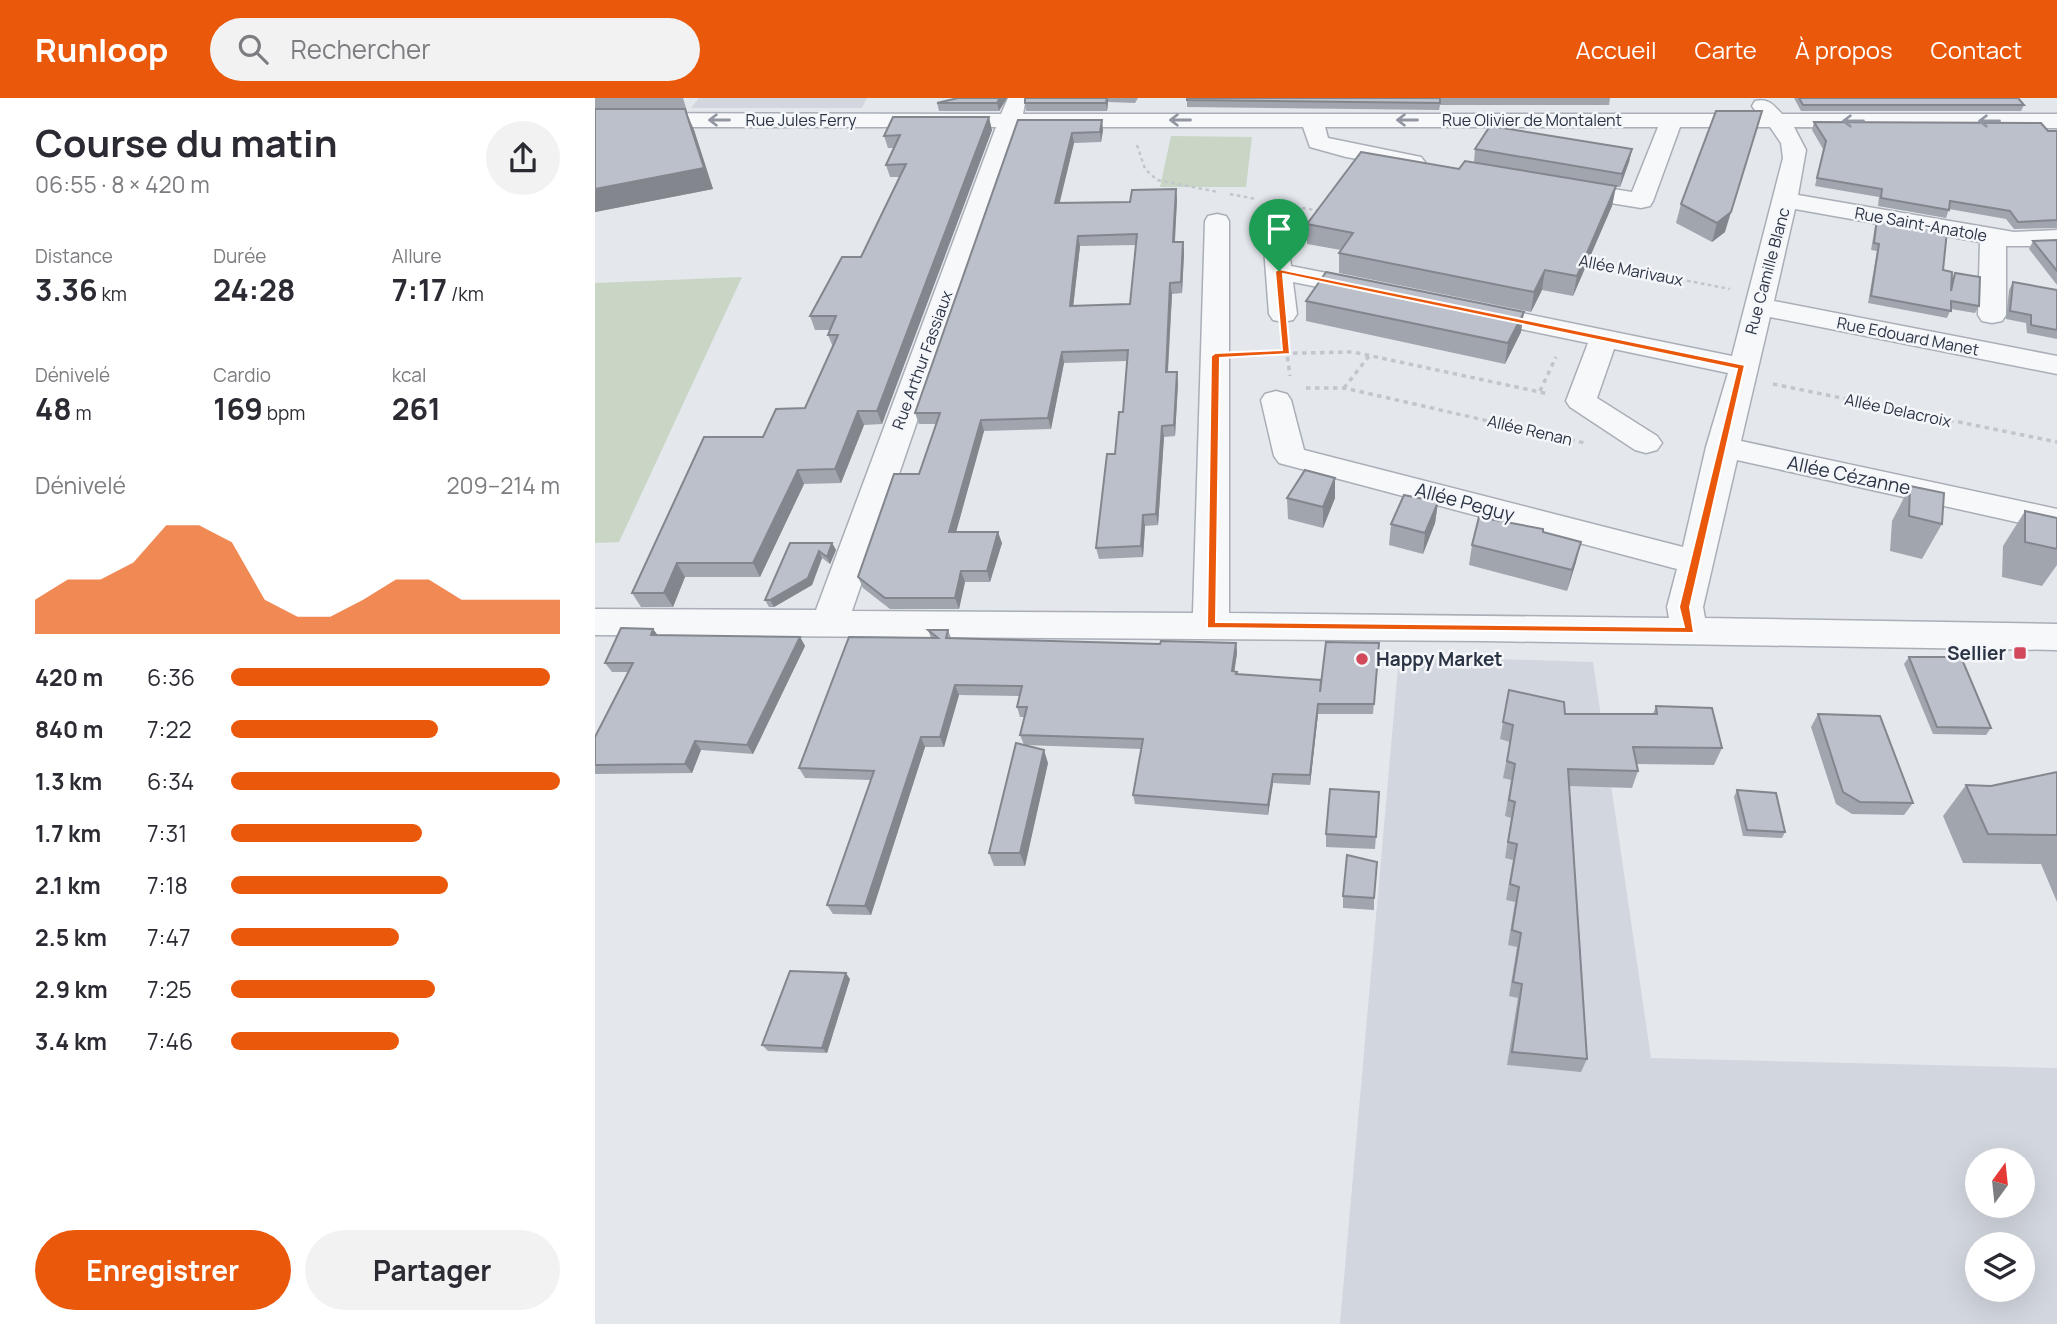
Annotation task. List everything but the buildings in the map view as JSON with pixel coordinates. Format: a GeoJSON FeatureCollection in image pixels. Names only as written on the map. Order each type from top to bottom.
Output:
{"type":"FeatureCollection","features":[{"type":"Feature","properties":{"kind":"street","name":"Rue Olivier de Montalent"},"geometry":{"type":"LineString","coordinates":[[1013,109],[1123,120],[1671,121],[1767,109],[2057,121]]}},
{"type":"Feature","properties":{"kind":"street","name":"Rue Jules Ferry"},"geometry":{"type":"LineString","coordinates":[[595,120],[1013,109]]}},
{"type":"Feature","properties":{"kind":"street","name":"Rue Arthur Fassiaux"},"geometry":{"type":"LineString","coordinates":[[829,624],[1013,109]]}},
{"type":"Feature","properties":{"kind":"street","name":"Rue Camille Blanc"},"geometry":{"type":"LineString","coordinates":[[1690,631],[1685,607],[1722,447],[1786,200],[1795,151],[1767,109]]}},
{"type":"Feature","properties":{"kind":"street"},"geometry":{"type":"LineString","coordinates":[[1312,120],[1318,142],[1346,150],[1440,167]]}},
{"type":"Feature","properties":{"kind":"street"},"geometry":{"type":"LineString","coordinates":[[1534,183],[1641,201],[1671,121]]}},
{"type":"Feature","properties":{"kind":"street"},"geometry":{"type":"LineString","coordinates":[[1500,130],[1579,144]]}},
{"type":"Feature","properties":{"kind":"street"},"geometry":{"type":"LineString","coordinates":[[1631,152],[1657,157]]}},
{"type":"Feature","properties":{"kind":"street","name":"Rue Saint-Anatole"},"geometry":{"type":"LineString","coordinates":[[1786,200],[2014,240],[2057,238]]}},
{"type":"Feature","properties":{"kind":"street"},"geometry":{"type":"LineString","coordinates":[[1276,209],[1283,314]]}},
{"type":"Feature","properties":{"kind":"street"},"geometry":{"type":"LineString","coordinates":[[1210,625],[1217,221]]}},
{"type":"Feature","properties":{"kind":"street"},"geometry":{"type":"LineString","coordinates":[[1992,315],[1993,237]]}},
{"type":"Feature","properties":{"kind":"street"},"geometry":{"type":"LineString","coordinates":[[1279,271],[1397,295]]}},
{"type":"Feature","properties":{"kind":"street","name":"Rue Edouard Manet"},"geometry":{"type":"LineString","coordinates":[[1760,302],[2057,365]]}},
{"type":"Feature","properties":{"kind":"street"},"geometry":{"type":"LineString","coordinates":[[1450,306],[1604,337],[1741,372]]}},
{"type":"Feature","properties":{"kind":"street"},"geometry":{"type":"LineString","coordinates":[[1604,337],[1581,401],[1646,443]]}},
{"type":"Feature","properties":{"kind":"street","name":"Allée Peguy"},"geometry":{"type":"LineString","coordinates":[[1291,388],[1290,456],[1695,562]]}},
{"type":"Feature","properties":{"kind":"street","name":"Allée Cézanne"},"geometry":{"type":"LineString","coordinates":[[1722,447],[2057,520]]}},
{"type":"Feature","properties":{"kind":"street"},"geometry":{"type":"LineString","coordinates":[[595,622],[1210,625],[2057,638]]}},
{"type":"Feature","properties":{"kind":"path"},"geometry":{"type":"LineString","coordinates":[[1123,120],[1138,146],[1145,169],[1157,180],[1276,209],[1332,213]]}},
{"type":"Feature","properties":{"kind":"path","name":"Allée Marivaux"},"geometry":{"type":"LineString","coordinates":[[1576,260],[1760,302]]}},
{"type":"Feature","properties":{"kind":"path"},"geometry":{"type":"LineString","coordinates":[[1283,314],[1291,388]]}},
{"type":"Feature","properties":{"kind":"path"},"geometry":{"type":"LineString","coordinates":[[1215,356],[1353,352],[1581,401]]}},
{"type":"Feature","properties":{"kind":"path"},"geometry":{"type":"LineString","coordinates":[[1344,388],[1369,355]]}},
{"type":"Feature","properties":{"kind":"path","name":"Allée Delacroix"},"geometry":{"type":"LineString","coordinates":[[1741,372],[2057,442]]}},
{"type":"Feature","properties":{"kind":"path","name":"Allée Renan"},"geometry":{"type":"LineString","coordinates":[[1291,388],[1344,388],[1597,445]]}},
{"type":"Feature","properties":{"kind":"shaded area"},"geometry":{"type":"Polygon","coordinates":[[[699,98],[867,98],[862,108],[691,108],[699,98]]]}},
{"type":"Feature","properties":{"kind":"shaded area"},"geometry":{"type":"Polygon","coordinates":[[[1399,656],[1593,662],[1651,1058],[2057,1068],[2057,1324],[1340,1324],[1399,656]]]}},
{"type":"Feature","properties":{"kind":"green space"},"geometry":{"type":"Polygon","coordinates":[[[1171,136],[1252,137],[1246,187],[1160,187],[1171,136]]]}},
{"type":"Feature","properties":{"kind":"green space"},"geometry":{"type":"Polygon","coordinates":[[[742,277],[619,542],[595,543],[595,283],[742,277]]]}},
{"type":"Feature","properties":{"kind":"place","name":"Sellier"},"geometry":{"type":"Point","coordinates":[2020,653]}},
{"type":"Feature","properties":{"kind":"place","name":"Happy Market"},"geometry":{"type":"Point","coordinates":[1362,659]}},
{"type":"Feature","properties":{"kind":"route"},"geometry":{"type":"LineString","coordinates":[[1279,271],[1742,367],[1685,607],[1690,631],[1210,625],[1215,356],[1287,353],[1279,271]]}}]}
